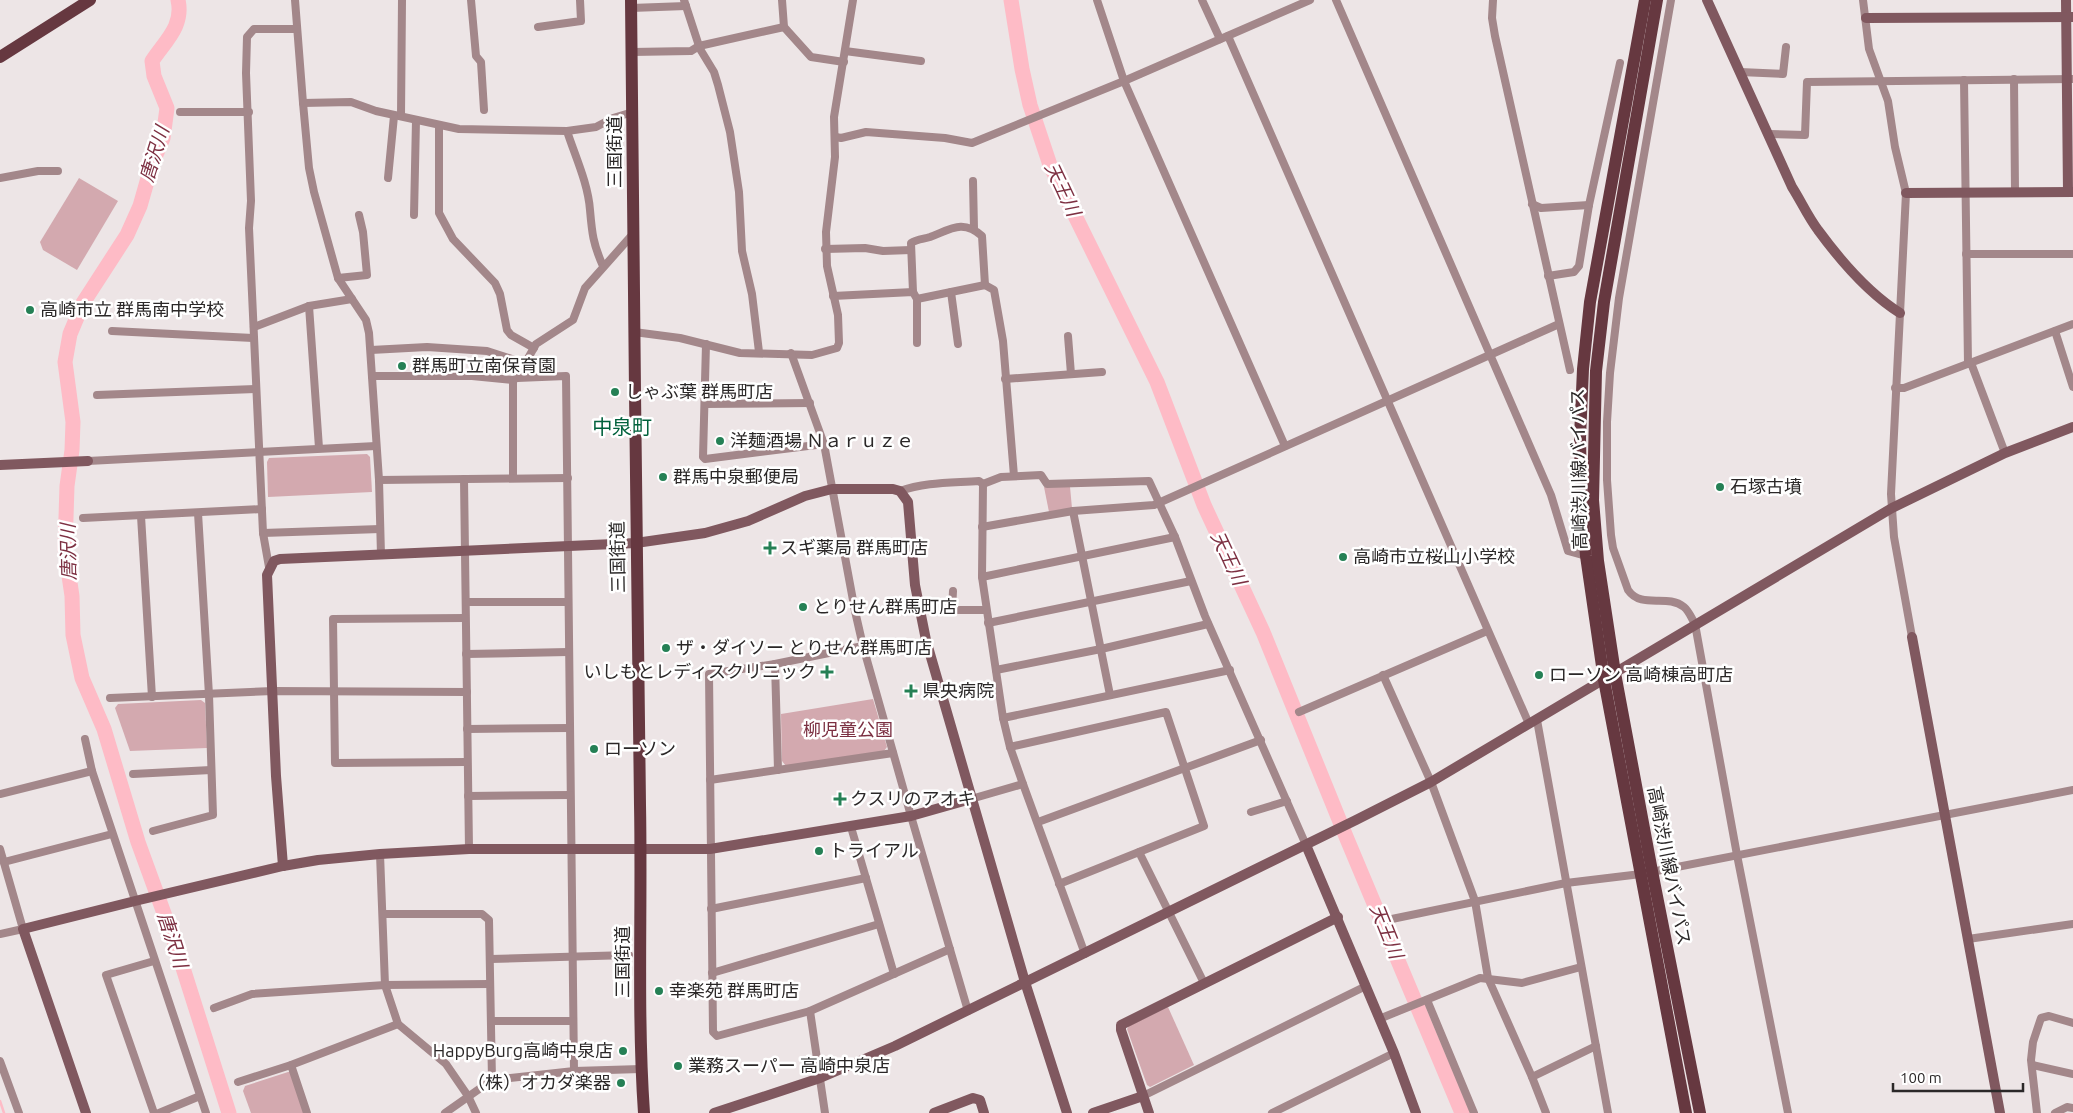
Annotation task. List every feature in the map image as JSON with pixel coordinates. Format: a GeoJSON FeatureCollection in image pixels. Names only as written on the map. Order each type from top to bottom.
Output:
{"type":"FeatureCollection","features":[{"type":"Feature","properties":{"kind":"main road"},"geometry":{"type":"LineString","coordinates":[[0,57],[90,0]]}},
{"type":"Feature","properties":{"kind":"main road","name":"高崎渋川線バイパス"},"geometry":{"type":"LineString","coordinates":[[1645,0],[1590,302],[1584,359],[1580,438],[1581,496],[1586,556],[1646,873],[1686,1113]]}},
{"type":"Feature","properties":{"kind":"main road","name":"高崎渋川線バイパス"},"geometry":{"type":"LineString","coordinates":[[1610,676],[1593,500],[1596,371],[1604,302],[1656,0]]}},
{"type":"Feature","properties":{"kind":"main road","name":"三国街道"},"geometry":{"type":"LineString","coordinates":[[631,4],[641,849],[641,1069],[644,1113]]}},
{"type":"Feature","properties":{"kind":"main road","name":"高崎渋川線バイパス"},"geometry":{"type":"LineString","coordinates":[[1646,873],[1700,1113]]}},
{"type":"Feature","properties":{"kind":"street"},"geometry":{"type":"LineString","coordinates":[[295,0],[309,168],[314,192],[338,278],[366,320],[371,350],[379,480],[381,555]]}},
{"type":"Feature","properties":{"kind":"street"},"geometry":{"type":"LineString","coordinates":[[388,178],[397,116],[402,0]]}},
{"type":"Feature","properties":{"kind":"street"},"geometry":{"type":"LineString","coordinates":[[471,0],[476,56],[481,62],[484,110]]}},
{"type":"Feature","properties":{"kind":"street"},"geometry":{"type":"LineString","coordinates":[[538,28],[581,21],[580,0]]}},
{"type":"Feature","properties":{"kind":"street"},"geometry":{"type":"LineString","coordinates":[[782,0],[784,27],[811,56],[844,62]]}},
{"type":"Feature","properties":{"kind":"street"},"geometry":{"type":"LineString","coordinates":[[634,332],[706,344],[740,353],[812,354],[837,348],[839,343],[838,323],[825,249],[836,137],[834,117],[853,0]]}},
{"type":"Feature","properties":{"kind":"street"},"geometry":{"type":"LineString","coordinates":[[1097,0],[1124,82],[1285,446]]}},
{"type":"Feature","properties":{"kind":"street"},"geometry":{"type":"LineString","coordinates":[[1202,0],[1220,39]]}},
{"type":"Feature","properties":{"kind":"street"},"geometry":{"type":"LineString","coordinates":[[836,137],[841,138],[866,132],[945,138],[972,143],[1124,82],[1310,0]]}},
{"type":"Feature","properties":{"kind":"street"},"geometry":{"type":"LineString","coordinates":[[1336,0],[1551,495],[1568,551],[1586,556]]}},
{"type":"Feature","properties":{"kind":"street"},"geometry":{"type":"LineString","coordinates":[[1493,0],[1492,18],[1495,36],[1570,370]]}},
{"type":"Feature","properties":{"kind":"street"},"geometry":{"type":"LineString","coordinates":[[1671,0],[1615,329],[1607,422],[1608,480],[1613,548],[1628,590],[1632,595],[1643,600],[1673,602],[1681,605],[1686,608],[1695,624],[1737,855],[1788,1113]]}},
{"type":"Feature","properties":{"kind":"street"},"geometry":{"type":"LineString","coordinates":[[1708,0],[1792,187],[1818,230],[1863,282],[1900,313]]}},
{"type":"Feature","properties":{"kind":"street"},"geometry":{"type":"LineString","coordinates":[[1863,0],[1869,48],[1888,101],[1895,147],[1906,193],[1896,388],[1892,508],[1894,537],[2000,1113]]}},
{"type":"Feature","properties":{"kind":"street"},"geometry":{"type":"LineString","coordinates":[[1906,193],[2070,192],[2070,17],[2066,0]]}},
{"type":"Feature","properties":{"kind":"street"},"geometry":{"type":"LineString","coordinates":[[631,4],[685,3],[699,46],[718,85],[730,132],[739,192],[742,252],[752,294],[759,352]]}},
{"type":"Feature","properties":{"kind":"street"},"geometry":{"type":"LineString","coordinates":[[1866,18],[2070,17]]}},
{"type":"Feature","properties":{"kind":"street"},"geometry":{"type":"LineString","coordinates":[[632,52],[691,51],[699,46],[784,27]]}},
{"type":"Feature","properties":{"kind":"street"},"geometry":{"type":"LineString","coordinates":[[269,567],[263,533],[255,389],[249,228],[251,201],[246,73],[247,38],[254,29],[297,29]]}},
{"type":"Feature","properties":{"kind":"street"},"geometry":{"type":"LineString","coordinates":[[1228,36],[1487,631],[1533,722],[1566,883],[1608,1113]]}},
{"type":"Feature","properties":{"kind":"street"},"geometry":{"type":"LineString","coordinates":[[1740,72],[1783,74],[1786,47]]}},
{"type":"Feature","properties":{"kind":"street"},"geometry":{"type":"LineString","coordinates":[[845,51],[921,61]]}},
{"type":"Feature","properties":{"kind":"street"},"geometry":{"type":"LineString","coordinates":[[1548,276],[1577,270],[1620,63]]}},
{"type":"Feature","properties":{"kind":"street"},"geometry":{"type":"LineString","coordinates":[[2014,79],[2015,192]]}},
{"type":"Feature","properties":{"kind":"street"},"geometry":{"type":"LineString","coordinates":[[1768,134],[1805,135],[1807,82],[2070,79]]}},
{"type":"Feature","properties":{"kind":"street"},"geometry":{"type":"LineString","coordinates":[[1964,80],[1966,254],[1970,363],[2005,453]]}},
{"type":"Feature","properties":{"kind":"street"},"geometry":{"type":"LineString","coordinates":[[303,103],[351,102],[397,116],[459,129],[567,131],[596,127],[613,118],[633,112]]}},
{"type":"Feature","properties":{"kind":"street"},"geometry":{"type":"LineString","coordinates":[[180,112],[249,112]]}},
{"type":"Feature","properties":{"kind":"street"},"geometry":{"type":"LineString","coordinates":[[414,215],[416,120]]}},
{"type":"Feature","properties":{"kind":"street"},"geometry":{"type":"LineString","coordinates":[[439,126],[439,213],[453,239],[495,283],[500,294],[507,330],[511,335],[534,348]]}},
{"type":"Feature","properties":{"kind":"street"},"geometry":{"type":"LineString","coordinates":[[567,131],[585,185],[595,248],[603,266]]}},
{"type":"Feature","properties":{"kind":"street"},"geometry":{"type":"LineString","coordinates":[[0,178],[38,171],[58,171]]}},
{"type":"Feature","properties":{"kind":"street"},"geometry":{"type":"LineString","coordinates":[[973,182],[974,229]]}},
{"type":"Feature","properties":{"kind":"street"},"geometry":{"type":"LineString","coordinates":[[1532,204],[1541,208],[1589,205]]}},
{"type":"Feature","properties":{"kind":"street"},"geometry":{"type":"LineString","coordinates":[[338,278],[367,275],[364,232],[359,215]]}},
{"type":"Feature","properties":{"kind":"street"},"geometry":{"type":"LineString","coordinates":[[917,343],[911,243],[955,227],[974,229],[982,236],[985,285]]}},
{"type":"Feature","properties":{"kind":"street"},"geometry":{"type":"LineString","coordinates":[[513,478],[515,379],[526,364],[536,344],[573,320],[585,288],[633,234]]}},
{"type":"Feature","properties":{"kind":"street"},"geometry":{"type":"LineString","coordinates":[[825,249],[911,250]]}},
{"type":"Feature","properties":{"kind":"street"},"geometry":{"type":"LineString","coordinates":[[1966,254],[2073,254]]}},
{"type":"Feature","properties":{"kind":"street"},"geometry":{"type":"LineString","coordinates":[[833,296],[915,296],[951,292],[985,285],[994,290],[1002,341],[1014,476]]}},
{"type":"Feature","properties":{"kind":"street"},"geometry":{"type":"LineString","coordinates":[[951,292],[958,344]]}},
{"type":"Feature","properties":{"kind":"street"},"geometry":{"type":"LineString","coordinates":[[254,327],[309,306],[352,299]]}},
{"type":"Feature","properties":{"kind":"street"},"geometry":{"type":"LineString","coordinates":[[309,306],[319,448]]}},
{"type":"Feature","properties":{"kind":"street"},"geometry":{"type":"LineString","coordinates":[[982,527],[1073,511],[1154,505],[1559,324]]}},
{"type":"Feature","properties":{"kind":"street"},"geometry":{"type":"LineString","coordinates":[[1896,388],[1904,388],[2073,324]]}},
{"type":"Feature","properties":{"kind":"street"},"geometry":{"type":"LineString","coordinates":[[112,331],[253,338]]}},
{"type":"Feature","properties":{"kind":"street"},"geometry":{"type":"LineString","coordinates":[[2055,332],[2073,387]]}},
{"type":"Feature","properties":{"kind":"street"},"geometry":{"type":"LineString","coordinates":[[1068,336],[1071,374]]}},
{"type":"Feature","properties":{"kind":"street"},"geometry":{"type":"LineString","coordinates":[[706,344],[703,457],[705,459],[824,444]]}},
{"type":"Feature","properties":{"kind":"street"},"geometry":{"type":"LineString","coordinates":[[371,350],[427,347],[487,351],[526,364]]}},
{"type":"Feature","properties":{"kind":"street"},"geometry":{"type":"LineString","coordinates":[[791,353],[824,444],[863,646],[968,1011]]}},
{"type":"Feature","properties":{"kind":"street"},"geometry":{"type":"LineString","coordinates":[[1005,379],[1102,372]]}},
{"type":"Feature","properties":{"kind":"street"},"geometry":{"type":"LineString","coordinates":[[372,376],[472,376],[515,379],[566,376],[574,1071]]}},
{"type":"Feature","properties":{"kind":"street"},"geometry":{"type":"LineString","coordinates":[[97,395],[255,389]]}},
{"type":"Feature","properties":{"kind":"street"},"geometry":{"type":"LineString","coordinates":[[705,404],[810,403]]}},
{"type":"Feature","properties":{"kind":"street"},"geometry":{"type":"LineString","coordinates":[[714,1113],[820,1078],[968,1011],[1334,832],[1431,782],[1892,508],[2005,453],[2073,427]]}},
{"type":"Feature","properties":{"kind":"street"},"geometry":{"type":"LineString","coordinates":[[0,465],[376,446]]}},
{"type":"Feature","properties":{"kind":"street"},"geometry":{"type":"LineString","coordinates":[[983,484],[996,478],[1041,475],[1048,484],[1149,481],[1174,537],[1208,624],[1338,917],[1394,1053],[1416,1113]]}},
{"type":"Feature","properties":{"kind":"street"},"geometry":{"type":"LineString","coordinates":[[379,480],[568,478]]}},
{"type":"Feature","properties":{"kind":"street"},"geometry":{"type":"LineString","coordinates":[[464,479],[467,762],[470,849]]}},
{"type":"Feature","properties":{"kind":"street"},"geometry":{"type":"LineString","coordinates":[[283,866],[276,776],[266,575],[274,561],[280,559],[636,543],[705,533],[748,521],[805,496],[832,489],[893,489],[900,491],[912,487],[935,484],[979,481],[983,484]]}},
{"type":"Feature","properties":{"kind":"street"},"geometry":{"type":"LineString","coordinates":[[983,484],[982,577],[1003,718],[1010,747],[1085,954]]}},
{"type":"Feature","properties":{"kind":"street"},"geometry":{"type":"LineString","coordinates":[[900,491],[908,502],[915,585],[926,640],[1025,982],[1067,1113]]}},
{"type":"Feature","properties":{"kind":"street"},"geometry":{"type":"LineString","coordinates":[[83,518],[262,509]]}},
{"type":"Feature","properties":{"kind":"street"},"geometry":{"type":"LineString","coordinates":[[1073,511],[1110,695]]}},
{"type":"Feature","properties":{"kind":"street"},"geometry":{"type":"LineString","coordinates":[[153,831],[213,815],[209,695],[198,513]]}},
{"type":"Feature","properties":{"kind":"street"},"geometry":{"type":"LineString","coordinates":[[141,516],[152,697]]}},
{"type":"Feature","properties":{"kind":"street"},"geometry":{"type":"LineString","coordinates":[[263,533],[380,529]]}},
{"type":"Feature","properties":{"kind":"street"},"geometry":{"type":"LineString","coordinates":[[982,577],[1174,537]]}},
{"type":"Feature","properties":{"kind":"street"},"geometry":{"type":"LineString","coordinates":[[988,623],[1191,581]]}},
{"type":"Feature","properties":{"kind":"street"},"geometry":{"type":"LineString","coordinates":[[953,591],[952,610],[986,610]]}},
{"type":"Feature","properties":{"kind":"street"},"geometry":{"type":"LineString","coordinates":[[466,602],[568,602]]}},
{"type":"Feature","properties":{"kind":"street"},"geometry":{"type":"LineString","coordinates":[[465,618],[333,619],[333,691],[335,763],[467,762]]}},
{"type":"Feature","properties":{"kind":"street"},"geometry":{"type":"LineString","coordinates":[[996,670],[1101,649],[1208,624]]}},
{"type":"Feature","properties":{"kind":"street"},"geometry":{"type":"LineString","coordinates":[[1299,712],[1487,631]]}},
{"type":"Feature","properties":{"kind":"street"},"geometry":{"type":"LineString","coordinates":[[863,646],[775,664],[709,674],[713,1032],[717,1036],[810,1011],[950,949]]}},
{"type":"Feature","properties":{"kind":"street"},"geometry":{"type":"LineString","coordinates":[[466,654],[568,652]]}},
{"type":"Feature","properties":{"kind":"street"},"geometry":{"type":"LineString","coordinates":[[775,664],[778,770]]}},
{"type":"Feature","properties":{"kind":"street"},"geometry":{"type":"LineString","coordinates":[[1003,718],[1230,670]]}},
{"type":"Feature","properties":{"kind":"street"},"geometry":{"type":"LineString","coordinates":[[1383,675],[1431,782],[1475,900],[1488,978],[1546,1113]]}},
{"type":"Feature","properties":{"kind":"street"},"geometry":{"type":"LineString","coordinates":[[110,698],[273,691],[466,692]]}},
{"type":"Feature","properties":{"kind":"street"},"geometry":{"type":"LineString","coordinates":[[1010,747],[1166,712],[1204,826],[1059,884]]}},
{"type":"Feature","properties":{"kind":"street"},"geometry":{"type":"LineString","coordinates":[[467,729],[570,728]]}},
{"type":"Feature","properties":{"kind":"street"},"geometry":{"type":"LineString","coordinates":[[85,739],[92,771],[112,834],[206,1113]]}},
{"type":"Feature","properties":{"kind":"street"},"geometry":{"type":"LineString","coordinates":[[1038,822],[1261,740]]}},
{"type":"Feature","properties":{"kind":"street"},"geometry":{"type":"LineString","coordinates":[[710,780],[892,752]]}},
{"type":"Feature","properties":{"kind":"street"},"geometry":{"type":"LineString","coordinates":[[133,774],[211,770]]}},
{"type":"Feature","properties":{"kind":"street"},"geometry":{"type":"LineString","coordinates":[[0,794],[92,771]]}},
{"type":"Feature","properties":{"kind":"street"},"geometry":{"type":"LineString","coordinates":[[0,934],[283,866],[318,860],[380,854],[470,849],[710,849],[911,816],[1023,784]]}},
{"type":"Feature","properties":{"kind":"street"},"geometry":{"type":"LineString","coordinates":[[1387,920],[1475,900],[1566,883],[1646,873],[2073,790]]}},
{"type":"Feature","properties":{"kind":"street"},"geometry":{"type":"LineString","coordinates":[[468,796],[570,795]]}},
{"type":"Feature","properties":{"kind":"street"},"geometry":{"type":"LineString","coordinates":[[1251,812],[1287,801]]}},
{"type":"Feature","properties":{"kind":"street"},"geometry":{"type":"LineString","coordinates":[[851,827],[894,974]]}},
{"type":"Feature","properties":{"kind":"street"},"geometry":{"type":"LineString","coordinates":[[4,862],[112,834]]}},
{"type":"Feature","properties":{"kind":"street"},"geometry":{"type":"LineString","coordinates":[[0,849],[23,930],[86,1113]]}},
{"type":"Feature","properties":{"kind":"street"},"geometry":{"type":"LineString","coordinates":[[1139,852],[1168,914],[1204,983]]}},
{"type":"Feature","properties":{"kind":"street"},"geometry":{"type":"LineString","coordinates":[[380,854],[384,986],[398,1024],[446,1064],[468,1096],[476,1113]]}},
{"type":"Feature","properties":{"kind":"street"},"geometry":{"type":"LineString","coordinates":[[712,909],[866,878]]}},
{"type":"Feature","properties":{"kind":"street"},"geometry":{"type":"LineString","coordinates":[[383,914],[482,914],[489,920],[492,1080]]}},
{"type":"Feature","properties":{"kind":"street"},"geometry":{"type":"LineString","coordinates":[[1149,1113],[1121,1030],[1121,1024],[1338,917]]}},
{"type":"Feature","properties":{"kind":"street"},"geometry":{"type":"LineString","coordinates":[[712,973],[879,924]]}},
{"type":"Feature","properties":{"kind":"street"},"geometry":{"type":"LineString","coordinates":[[1968,939],[2073,924]]}},
{"type":"Feature","properties":{"kind":"street"},"geometry":{"type":"LineString","coordinates":[[491,959],[629,956]]}},
{"type":"Feature","properties":{"kind":"street"},"geometry":{"type":"LineString","coordinates":[[154,961],[106,975],[154,1113]]}},
{"type":"Feature","properties":{"kind":"street"},"geometry":{"type":"LineString","coordinates":[[1379,1019],[1480,978],[1522,982],[1582,967]]}},
{"type":"Feature","properties":{"kind":"street"},"geometry":{"type":"LineString","coordinates":[[214,1008],[252,994],[384,986],[489,984]]}},
{"type":"Feature","properties":{"kind":"street"},"geometry":{"type":"LineString","coordinates":[[1093,1113],[1143,1096],[1366,986]]}},
{"type":"Feature","properties":{"kind":"street"},"geometry":{"type":"LineString","coordinates":[[1424,1000],[1474,1113]]}},
{"type":"Feature","properties":{"kind":"street"},"geometry":{"type":"LineString","coordinates":[[810,1011],[825,1113]]}},
{"type":"Feature","properties":{"kind":"street"},"geometry":{"type":"LineString","coordinates":[[2037,1113],[2032,1066],[2033,1042],[2041,1018],[2049,1016],[2073,1023]]}},
{"type":"Feature","properties":{"kind":"street"},"geometry":{"type":"LineString","coordinates":[[491,1021],[573,1021]]}},
{"type":"Feature","properties":{"kind":"street"},"geometry":{"type":"LineString","coordinates":[[238,1082],[291,1065],[398,1024]]}},
{"type":"Feature","properties":{"kind":"street"},"geometry":{"type":"LineString","coordinates":[[1532,1078],[1596,1046]]}},
{"type":"Feature","properties":{"kind":"street"},"geometry":{"type":"LineString","coordinates":[[1272,1113],[1394,1053]]}},
{"type":"Feature","properties":{"kind":"street"},"geometry":{"type":"LineString","coordinates":[[0,1061],[19,1113]]}},
{"type":"Feature","properties":{"kind":"street"},"geometry":{"type":"LineString","coordinates":[[291,1065],[307,1113]]}},
{"type":"Feature","properties":{"kind":"street"},"geometry":{"type":"LineString","coordinates":[[2032,1066],[2073,1074]]}},
{"type":"Feature","properties":{"kind":"street"},"geometry":{"type":"LineString","coordinates":[[444,1113],[492,1080],[574,1071],[641,1069]]}},
{"type":"Feature","properties":{"kind":"street"},"geometry":{"type":"LineString","coordinates":[[159,1113],[200,1096]]}},
{"type":"Feature","properties":{"kind":"street"},"geometry":{"type":"LineString","coordinates":[[934,1113],[973,1098],[980,1100],[984,1113]]}},
{"type":"Feature","properties":{"kind":"street"},"geometry":{"type":"LineString","coordinates":[[2055,1113],[2067,1107],[2073,1108]]}},
{"type":"Feature","properties":{"kind":"green space"},"geometry":{"type":"Polygon","coordinates":[[[79,178],[118,201],[77,270],[43,250],[40,242],[79,178]]]}},
{"type":"Feature","properties":{"kind":"green space"},"geometry":{"type":"Polygon","coordinates":[[[367,454],[370,457],[372,492],[268,497],[267,462],[269,458],[367,454]]]}},
{"type":"Feature","properties":{"kind":"green space"},"geometry":{"type":"Polygon","coordinates":[[[1044,487],[1070,487],[1072,508],[1049,512],[1044,487]]]}},
{"type":"Feature","properties":{"kind":"green space","name":"柳児童公園"},"geometry":{"type":"Polygon","coordinates":[[[873,699],[887,747],[884,751],[786,766],[782,761],[781,714],[873,699]]]}},
{"type":"Feature","properties":{"kind":"green space"},"geometry":{"type":"Polygon","coordinates":[[[201,700],[205,703],[207,748],[130,751],[115,708],[118,704],[201,700]]]}},
{"type":"Feature","properties":{"kind":"green space"},"geometry":{"type":"Polygon","coordinates":[[[1168,1007],[1194,1065],[1150,1087],[1147,1085],[1127,1029],[1129,1026],[1168,1007]]]}},
{"type":"Feature","properties":{"kind":"green space"},"geometry":{"type":"Polygon","coordinates":[[[290,1072],[305,1113],[251,1113],[243,1091],[245,1086],[290,1072]]]}},
{"type":"Feature","properties":{"kind":"waterway","name":"唐沢川"},"geometry":{"type":"LineString","coordinates":[[178,0],[179,9],[176,25],[168,40],[152,61],[154,76],[167,108],[163,138],[152,164],[140,206],[127,235],[83,303],[70,334],[65,362],[73,422],[72,450],[67,486],[65,549],[72,596],[73,635],[82,678],[104,729],[138,842],[177,949],[229,1113]]}},
{"type":"Feature","properties":{"kind":"waterway","name":"天王川"},"geometry":{"type":"LineString","coordinates":[[1011,0],[1030,105],[1050,165],[1157,382],[1204,505],[1263,632],[1347,839],[1462,1113]]}},
{"type":"Feature","properties":{"kind":"waterway"},"geometry":{"type":"LineString","coordinates":[[0,1101],[4,1113]]}},
{"type":"Feature","properties":{"kind":"place","name":"高崎市立 群馬南中学校"},"geometry":{"type":"Point","coordinates":[30,310]}},
{"type":"Feature","properties":{"kind":"place","name":"群馬町立南保育園"},"geometry":{"type":"Point","coordinates":[402,366]}},
{"type":"Feature","properties":{"kind":"place","name":"しゃぶ葉 群馬町店"},"geometry":{"type":"Point","coordinates":[615,392]}},
{"type":"Feature","properties":{"kind":"place","name":"洋麺酒場 Ｎａｒｕｚｅ"},"geometry":{"type":"Point","coordinates":[720,441]}},
{"type":"Feature","properties":{"kind":"place","name":"群馬中泉郵便局"},"geometry":{"type":"Point","coordinates":[663,477]}},
{"type":"Feature","properties":{"kind":"place","name":"石塚古墳"},"geometry":{"type":"Point","coordinates":[1720,487]}},
{"type":"Feature","properties":{"kind":"place","name":"スギ薬局 群馬町店"},"geometry":{"type":"Point","coordinates":[770,548]}},
{"type":"Feature","properties":{"kind":"place","name":"高崎市立桜山小学校"},"geometry":{"type":"Point","coordinates":[1343,557]}},
{"type":"Feature","properties":{"kind":"place","name":"とりせん群馬町店"},"geometry":{"type":"Point","coordinates":[803,607]}},
{"type":"Feature","properties":{"kind":"place","name":"ザ・ダイソー とりせん群馬町店"},"geometry":{"type":"Point","coordinates":[666,648]}},
{"type":"Feature","properties":{"kind":"place","name":"いしもとレディスクリニック"},"geometry":{"type":"Point","coordinates":[827,672]}},
{"type":"Feature","properties":{"kind":"place","name":"ローソン 高崎棟高町店"},"geometry":{"type":"Point","coordinates":[1539,675]}},
{"type":"Feature","properties":{"kind":"place","name":"県央病院"},"geometry":{"type":"Point","coordinates":[911,691]}},
{"type":"Feature","properties":{"kind":"place","name":"ローソン"},"geometry":{"type":"Point","coordinates":[594,749]}},
{"type":"Feature","properties":{"kind":"place","name":"クスリのアオキ"},"geometry":{"type":"Point","coordinates":[840,799]}},
{"type":"Feature","properties":{"kind":"place","name":"トライアル"},"geometry":{"type":"Point","coordinates":[819,851]}},
{"type":"Feature","properties":{"kind":"place","name":"幸楽苑 群馬町店"},"geometry":{"type":"Point","coordinates":[659,991]}},
{"type":"Feature","properties":{"kind":"place","name":"HappyBurg高崎中泉店"},"geometry":{"type":"Point","coordinates":[623,1051]}},
{"type":"Feature","properties":{"kind":"place","name":"業務スーパー 高崎中泉店"},"geometry":{"type":"Point","coordinates":[678,1066]}},
{"type":"Feature","properties":{"kind":"place","name":"（株）オカダ楽器"},"geometry":{"type":"Point","coordinates":[621,1083]}},
{"type":"Feature","properties":{"kind":"district","name":"中泉町"},"geometry":{"type":"Point","coordinates":[622,427]}}]}
